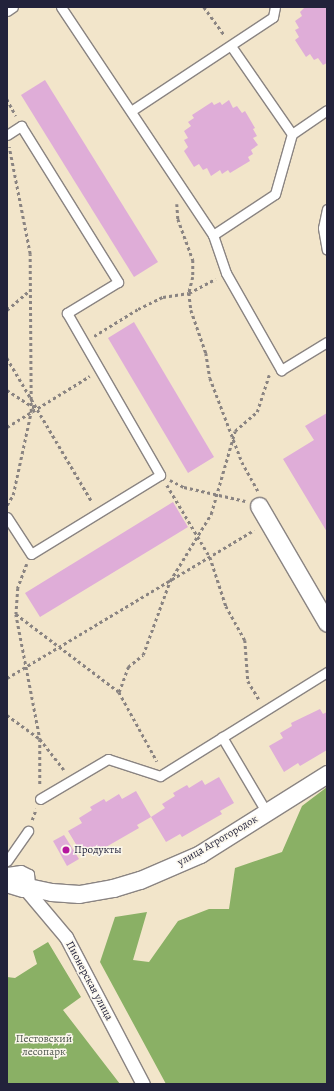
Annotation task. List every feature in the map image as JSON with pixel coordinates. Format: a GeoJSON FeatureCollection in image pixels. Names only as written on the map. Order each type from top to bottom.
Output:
{"type":"FeatureCollection","features":[{"type":"Feature","properties":{"kind":"street"},"geometry":{"type":"LineString","coordinates":[[252,503],[327,623]]}},
{"type":"Feature","properties":{"kind":"street","name":"улица Агрогородок"},"geometry":{"type":"LineString","coordinates":[[15,883],[51,892],[79,894],[113,888],[176,865],[267,813],[327,774]]}},
{"type":"Feature","properties":{"kind":"street","name":"Пионерская улица"},"geometry":{"type":"LineString","coordinates":[[15,883],[51,916],[66,937],[143,1084]]}},
{"type":"Feature","properties":{"kind":"lane"},"geometry":{"type":"LineString","coordinates":[[7,11],[13,7]]}},
{"type":"Feature","properties":{"kind":"lane"},"geometry":{"type":"LineString","coordinates":[[61,7],[213,234],[226,273],[281,370],[327,342]]}},
{"type":"Feature","properties":{"kind":"lane"},"geometry":{"type":"LineString","coordinates":[[131,112],[273,17],[275,7]]}},
{"type":"Feature","properties":{"kind":"lane"},"geometry":{"type":"LineString","coordinates":[[231,46],[292,134]]}},
{"type":"Feature","properties":{"kind":"lane"},"geometry":{"type":"LineString","coordinates":[[213,234],[276,194],[292,134],[327,110]]}},
{"type":"Feature","properties":{"kind":"lane"},"geometry":{"type":"LineString","coordinates":[[7,135],[21,126],[118,282],[67,313],[160,475],[31,554],[7,517]]}},
{"type":"Feature","properties":{"kind":"lane"},"geometry":{"type":"LineString","coordinates":[[327,209],[323,228],[327,250]]}},
{"type":"Feature","properties":{"kind":"lane"},"geometry":{"type":"LineString","coordinates":[[40,799],[108,759],[160,776],[327,672]]}},
{"type":"Feature","properties":{"kind":"lane"},"geometry":{"type":"LineString","coordinates":[[222,737],[267,813]]}},
{"type":"Feature","properties":{"kind":"lane"},"geometry":{"type":"LineString","coordinates":[[7,861],[28,831]]}},
{"type":"Feature","properties":{"kind":"lane"},"geometry":{"type":"LineString","coordinates":[[7,872],[21,870],[29,874],[30,883],[15,883]]}},
{"type":"Feature","properties":{"kind":"path"},"geometry":{"type":"LineString","coordinates":[[204,7],[231,46]]}},
{"type":"Feature","properties":{"kind":"path"},"geometry":{"type":"LineString","coordinates":[[7,99],[21,126]]}},
{"type":"Feature","properties":{"kind":"path"},"geometry":{"type":"LineString","coordinates":[[7,504],[13,495],[31,412],[30,254],[8,145]]}},
{"type":"Feature","properties":{"kind":"path"},"geometry":{"type":"LineString","coordinates":[[160,475],[184,487],[252,503],[260,495],[232,438],[210,378],[206,353],[192,310],[189,293],[193,277],[193,260],[178,219],[177,181]]}},
{"type":"Feature","properties":{"kind":"path"},"geometry":{"type":"LineString","coordinates":[[84,343],[145,306],[163,297],[189,293],[226,273]]}},
{"type":"Feature","properties":{"kind":"path"},"geometry":{"type":"LineString","coordinates":[[7,310],[30,290]]}},
{"type":"Feature","properties":{"kind":"path"},"geometry":{"type":"LineString","coordinates":[[7,358],[99,512]]}},
{"type":"Feature","properties":{"kind":"path"},"geometry":{"type":"LineString","coordinates":[[119,692],[128,667],[143,655],[170,581],[211,514],[232,438],[235,431],[257,412],[275,359]]}},
{"type":"Feature","properties":{"kind":"path"},"geometry":{"type":"LineString","coordinates":[[7,427],[100,370]]}},
{"type":"Feature","properties":{"kind":"path"},"geometry":{"type":"LineString","coordinates":[[7,390],[37,409]]}},
{"type":"Feature","properties":{"kind":"path"},"geometry":{"type":"LineString","coordinates":[[160,475],[198,534],[210,557],[226,606],[245,640],[248,681],[266,710]]}},
{"type":"Feature","properties":{"kind":"path"},"geometry":{"type":"LineString","coordinates":[[7,678],[238,540]]}},
{"type":"Feature","properties":{"kind":"path"},"geometry":{"type":"LineString","coordinates":[[28,831],[40,799],[40,739],[16,614],[18,588],[31,554]]}},
{"type":"Feature","properties":{"kind":"path"},"geometry":{"type":"LineString","coordinates":[[16,614],[119,692],[164,774]]}},
{"type":"Feature","properties":{"kind":"path"},"geometry":{"type":"LineString","coordinates":[[7,715],[40,739],[72,780]]}},
{"type":"Feature","properties":{"kind":"green space"},"geometry":{"type":"Polygon","coordinates":[[[327,787],[327,1084],[166,1084],[100,962],[115,917],[147,912],[133,960],[149,962],[178,921],[209,909],[229,909],[235,868],[282,852],[302,806],[327,787]]]}},
{"type":"Feature","properties":{"kind":"green space","name":"Пестовский лесопарк"},"geometry":{"type":"Polygon","coordinates":[[[48,942],[81,997],[63,1010],[120,1084],[7,1084],[7,977],[15,978],[37,964],[33,951],[48,942]]]}},
{"type":"Feature","properties":{"kind":"building"},"geometry":{"type":"Polygon","coordinates":[[[305,7],[327,7],[327,63],[323,65],[318,58],[314,60],[310,54],[306,57],[295,40],[299,37],[295,30],[299,28],[295,21],[302,16],[300,12],[305,7]]]}},
{"type":"Feature","properties":{"kind":"building"},"geometry":{"type":"Polygon","coordinates":[[[45,80],[158,262],[134,277],[21,95],[45,80]]]}},
{"type":"Feature","properties":{"kind":"building"},"geometry":{"type":"Polygon","coordinates":[[[229,100],[233,108],[237,106],[242,113],[245,111],[255,128],[253,129],[257,136],[253,138],[258,145],[251,150],[253,154],[248,157],[250,161],[230,173],[228,170],[222,174],[220,170],[211,176],[207,168],[203,170],[199,164],[194,167],[184,151],[188,147],[184,140],[188,138],[184,131],[191,126],[188,122],[194,118],[192,115],[212,102],[214,105],[220,102],[222,105],[229,100]]]}},
{"type":"Feature","properties":{"kind":"building"},"geometry":{"type":"Polygon","coordinates":[[[134,322],[214,457],[188,473],[108,338],[134,322]]]}},
{"type":"Feature","properties":{"kind":"building"},"geometry":{"type":"Polygon","coordinates":[[[327,413],[327,532],[283,459],[314,440],[305,426],[327,413]]]}},
{"type":"Feature","properties":{"kind":"building"},"geometry":{"type":"Polygon","coordinates":[[[173,502],[188,527],[40,617],[25,593],[173,502]]]}},
{"type":"Feature","properties":{"kind":"building"},"geometry":{"type":"Polygon","coordinates":[[[320,709],[323,714],[327,712],[327,750],[300,766],[298,763],[284,772],[269,746],[283,738],[280,733],[292,726],[291,723],[320,709]]]}},
{"type":"Feature","properties":{"kind":"building"},"geometry":{"type":"Polygon","coordinates":[[[219,777],[234,803],[220,811],[222,814],[182,837],[180,834],[166,842],[151,817],[165,808],[162,804],[175,796],[173,793],[187,785],[189,788],[202,780],[205,785],[219,777]]]}},
{"type":"Feature","properties":{"kind":"building"},"geometry":{"type":"Polygon","coordinates":[[[136,791],[151,817],[137,825],[139,828],[99,851],[97,848],[83,856],[68,831],[82,823],[79,818],[92,810],[90,807],[104,799],[106,802],[119,794],[122,799],[136,791]]]}},
{"type":"Feature","properties":{"kind":"building","name":"Продукты"},"geometry":{"type":"Polygon","coordinates":[[[64,835],[79,859],[67,866],[53,841],[64,835]]]}},
{"type":"Feature","properties":{"kind":"place","name":"Продукты"},"geometry":{"type":"Point","coordinates":[66,850]}}]}
